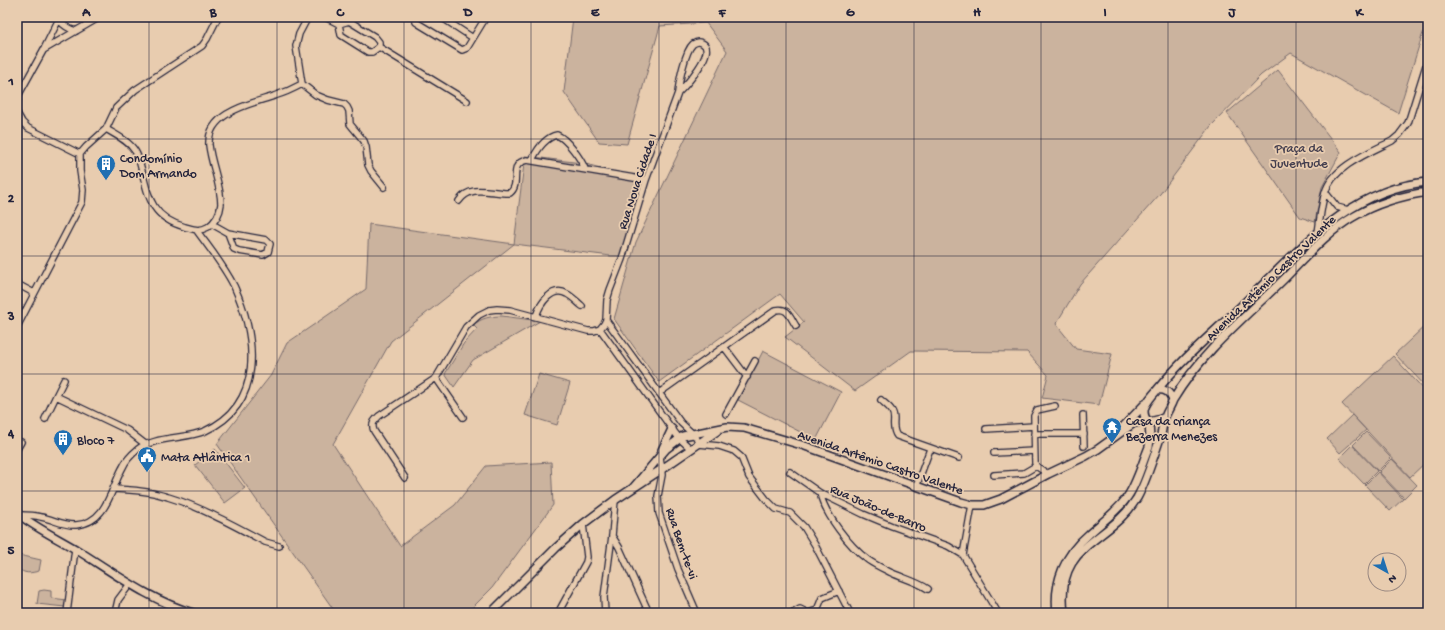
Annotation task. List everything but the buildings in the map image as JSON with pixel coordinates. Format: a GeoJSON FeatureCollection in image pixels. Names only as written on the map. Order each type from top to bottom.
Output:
{"type":"FeatureCollection","features":[{"type":"Feature","properties":{"kind":"main road","name":"Avenida Artêmio Castro Valente"},"geometry":{"type":"LineString","coordinates":[[1157,390],[1193,350],[1326,225],[1362,201],[1394,188],[1428,182]]}},
{"type":"Feature","properties":{"kind":"main road","name":"Avenida Artêmio Castro Valente"},"geometry":{"type":"LineString","coordinates":[[1173,400],[1193,369],[1306,257],[1337,229],[1351,218],[1365,210],[1401,198],[1428,192]]}},
{"type":"Feature","properties":{"kind":"main road"},"geometry":{"type":"LineString","coordinates":[[1057,613],[1055,601],[1061,573],[1066,561],[1075,546],[1111,515],[1127,498],[1149,447],[1150,439],[1148,422],[1144,414],[1145,404],[1157,390],[1162,389],[1167,391],[1173,400],[1165,416],[1156,448],[1136,500],[1118,520],[1082,550],[1072,564],[1065,581],[1062,599],[1064,613]]}},
{"type":"Feature","properties":{"kind":"main road","name":"Avenida Artêmio Castro Valente"},"geometry":{"type":"LineString","coordinates":[[1115,436],[1145,404]]}},
{"type":"Feature","properties":{"kind":"main road"},"geometry":{"type":"LineString","coordinates":[[1148,422],[1161,419],[1165,416]]}},
{"type":"Feature","properties":{"kind":"main road","name":"Avenida Artêmio Castro Valente"},"geometry":{"type":"LineString","coordinates":[[633,488],[666,449],[679,438],[691,433],[735,427],[744,428],[804,446],[916,487],[972,505],[984,504],[1001,498],[1092,452],[1134,423],[1148,422]]}},
{"type":"Feature","properties":{"kind":"main road"},"geometry":{"type":"LineString","coordinates":[[660,456],[672,429]]}},
{"type":"Feature","properties":{"kind":"main road","name":"Avenida Artêmio Castro Valente"},"geometry":{"type":"LineString","coordinates":[[490,613],[556,548],[583,524],[615,500],[662,470],[719,429]]}},
{"type":"Feature","properties":{"kind":"main road"},"geometry":{"type":"LineString","coordinates":[[18,514],[130,584],[169,605],[185,612],[193,613]]}},
{"type":"Feature","properties":{"kind":"street"},"geometry":{"type":"LineString","coordinates":[[44,49],[100,17]]}},
{"type":"Feature","properties":{"kind":"street"},"geometry":{"type":"LineString","coordinates":[[17,327],[82,202],[83,190],[80,171],[80,154],[106,129],[116,108],[135,90],[202,46],[218,17]]}},
{"type":"Feature","properties":{"kind":"street"},"geometry":{"type":"LineString","coordinates":[[308,17],[299,34],[296,46],[302,84],[316,95],[344,104],[347,107],[349,111],[350,124],[364,141],[368,165],[384,187]]}},
{"type":"Feature","properties":{"kind":"street"},"geometry":{"type":"LineString","coordinates":[[325,17],[339,24],[349,22],[375,37],[379,47],[467,101]]}},
{"type":"Feature","properties":{"kind":"street"},"geometry":{"type":"LineString","coordinates":[[415,17],[416,22],[458,49],[464,50],[467,48],[486,17]]}},
{"type":"Feature","properties":{"kind":"street"},"geometry":{"type":"LineString","coordinates":[[441,17],[473,38]]}},
{"type":"Feature","properties":{"kind":"street"},"geometry":{"type":"LineString","coordinates":[[60,18],[63,25],[76,31]]}},
{"type":"Feature","properties":{"kind":"street"},"geometry":{"type":"LineString","coordinates":[[17,102],[18,96],[60,18]]}},
{"type":"Feature","properties":{"kind":"street"},"geometry":{"type":"LineString","coordinates":[[339,24],[341,35],[368,52],[372,52],[379,47]]}},
{"type":"Feature","properties":{"kind":"street","name":"Rua Nova Cidade I"},"geometry":{"type":"LineString","coordinates":[[606,320],[607,300],[622,259],[646,180],[678,93],[680,78],[690,49],[693,44],[702,42],[706,46],[707,53],[688,82],[678,93]]}},
{"type":"Feature","properties":{"kind":"street"},"geometry":{"type":"LineString","coordinates":[[1318,233],[1325,192],[1332,178],[1337,172],[1392,141],[1404,130],[1412,116],[1428,59]]}},
{"type":"Feature","properties":{"kind":"street"},"geometry":{"type":"LineString","coordinates":[[106,129],[127,141],[135,151],[140,162],[147,191],[155,208],[162,217],[169,222],[197,231],[212,224],[218,216],[221,205],[209,144],[211,133],[215,125],[229,112],[284,93],[302,84]]}},
{"type":"Feature","properties":{"kind":"street"},"geometry":{"type":"LineString","coordinates":[[17,113],[22,122],[28,128],[80,154]]}},
{"type":"Feature","properties":{"kind":"street"},"geometry":{"type":"LineString","coordinates":[[532,160],[537,150],[541,146],[554,136],[558,135],[579,158],[585,169]]}},
{"type":"Feature","properties":{"kind":"street"},"geometry":{"type":"LineString","coordinates":[[459,201],[462,195],[471,191],[510,193],[514,188],[517,164],[523,161],[532,160],[646,180]]}},
{"type":"Feature","properties":{"kind":"street"},"geometry":{"type":"LineString","coordinates":[[1325,192],[1337,208],[1348,210]]}},
{"type":"Feature","properties":{"kind":"street"},"geometry":{"type":"LineString","coordinates":[[212,224],[228,233],[266,240],[270,244],[268,252],[262,255],[234,249],[228,233]]}},
{"type":"Feature","properties":{"kind":"street"},"geometry":{"type":"LineString","coordinates":[[18,514],[42,517],[70,525],[83,524],[96,517],[106,505],[122,467],[128,458],[145,444],[204,431],[225,418],[234,410],[241,400],[247,387],[250,374],[252,359],[250,339],[240,302],[225,271],[197,231]]}},
{"type":"Feature","properties":{"kind":"street"},"geometry":{"type":"LineString","coordinates":[[17,284],[34,294]]}},
{"type":"Feature","properties":{"kind":"street"},"geometry":{"type":"LineString","coordinates":[[536,316],[542,303],[547,297],[555,292],[568,294],[582,306]]}},
{"type":"Feature","properties":{"kind":"street"},"geometry":{"type":"LineString","coordinates":[[405,478],[374,431],[372,423],[379,416],[436,378],[466,327],[479,315],[497,308],[536,316],[584,330],[594,331],[600,329],[606,320],[681,422],[698,439],[699,444],[719,446],[738,454],[741,457],[749,477],[766,499],[776,509],[790,513],[804,527],[815,545],[850,613]]}},
{"type":"Feature","properties":{"kind":"street"},"geometry":{"type":"LineString","coordinates":[[659,393],[776,310],[782,309],[786,311],[796,326]]}},
{"type":"Feature","properties":{"kind":"street"},"geometry":{"type":"LineString","coordinates":[[600,329],[647,392],[672,429],[691,449]]}},
{"type":"Feature","properties":{"kind":"street"},"geometry":{"type":"LineString","coordinates":[[724,348],[747,377]]}},
{"type":"Feature","properties":{"kind":"street"},"geometry":{"type":"LineString","coordinates":[[726,414],[755,361]]}},
{"type":"Feature","properties":{"kind":"street"},"geometry":{"type":"LineString","coordinates":[[436,378],[463,417]]}},
{"type":"Feature","properties":{"kind":"street"},"geometry":{"type":"LineString","coordinates":[[45,419],[64,380]]}},
{"type":"Feature","properties":{"kind":"street"},"geometry":{"type":"LineString","coordinates":[[647,392],[654,387]]}},
{"type":"Feature","properties":{"kind":"street"},"geometry":{"type":"LineString","coordinates":[[56,396],[127,430],[145,444]]}},
{"type":"Feature","properties":{"kind":"street"},"geometry":{"type":"LineString","coordinates":[[880,400],[893,412],[893,427],[897,436],[930,449],[959,458]]}},
{"type":"Feature","properties":{"kind":"street"},"geometry":{"type":"LineString","coordinates":[[1048,474],[1036,466],[1035,463],[1034,416],[1037,410],[1055,406]]}},
{"type":"Feature","properties":{"kind":"street"},"geometry":{"type":"LineString","coordinates":[[1083,415],[1084,446]]}},
{"type":"Feature","properties":{"kind":"street"},"geometry":{"type":"LineString","coordinates":[[672,429],[681,422]]}},
{"type":"Feature","properties":{"kind":"street"},"geometry":{"type":"LineString","coordinates":[[986,429],[1034,426]]}},
{"type":"Feature","properties":{"kind":"street"},"geometry":{"type":"LineString","coordinates":[[1034,434],[1084,434]]}},
{"type":"Feature","properties":{"kind":"street"},"geometry":{"type":"LineString","coordinates":[[17,448],[21,442]]}},
{"type":"Feature","properties":{"kind":"street"},"geometry":{"type":"LineString","coordinates":[[916,487],[930,449]]}},
{"type":"Feature","properties":{"kind":"street"},"geometry":{"type":"LineString","coordinates":[[994,453],[1034,451]]}},
{"type":"Feature","properties":{"kind":"street","name":"Rua Bem-te-vi"},"geometry":{"type":"LineString","coordinates":[[660,456],[662,480],[658,496],[659,513],[678,569],[697,613]]}},
{"type":"Feature","properties":{"kind":"street"},"geometry":{"type":"LineString","coordinates":[[994,475],[1024,473],[1036,466]]}},
{"type":"Feature","properties":{"kind":"street","name":"Rua João-de-Barro"},"geometry":{"type":"LineString","coordinates":[[790,472],[820,493],[863,514],[948,546],[962,555]]}},
{"type":"Feature","properties":{"kind":"street"},"geometry":{"type":"LineString","coordinates":[[114,489],[148,492],[167,496],[183,502],[265,542],[279,546]]}},
{"type":"Feature","properties":{"kind":"street"},"geometry":{"type":"LineString","coordinates":[[820,493],[824,505],[839,530],[867,559],[875,565],[928,590]]}},
{"type":"Feature","properties":{"kind":"street"},"geometry":{"type":"LineString","coordinates":[[605,613],[604,597],[615,500]]}},
{"type":"Feature","properties":{"kind":"street"},"geometry":{"type":"LineString","coordinates":[[972,505],[962,555],[998,613]]}},
{"type":"Feature","properties":{"kind":"street"},"geometry":{"type":"LineString","coordinates":[[558,613],[586,562],[587,557],[583,524]]}},
{"type":"Feature","properties":{"kind":"street"},"geometry":{"type":"LineString","coordinates":[[612,536],[619,547],[649,613]]}},
{"type":"Feature","properties":{"kind":"street"},"geometry":{"type":"LineString","coordinates":[[67,613],[75,549]]}},
{"type":"Feature","properties":{"kind":"street"},"geometry":{"type":"LineString","coordinates":[[115,613],[118,600],[130,584]]}},
{"type":"Feature","properties":{"kind":"street"},"geometry":{"type":"LineString","coordinates":[[793,613],[802,609],[808,613],[817,610],[822,598],[839,592]]}},
{"type":"Feature","properties":{"kind":"green space"},"geometry":{"type":"Polygon","coordinates":[[[573,17],[1424,17],[1427,20],[1398,113],[1291,53],[1261,75],[1211,126],[1160,194],[1080,284],[1056,324],[1076,349],[1112,354],[1099,405],[1042,398],[1048,375],[1027,352],[911,351],[855,391],[785,337],[804,322],[780,294],[659,382],[614,319],[636,242],[727,51],[706,23],[660,26],[627,144],[599,142],[564,92],[573,17]]]}},
{"type":"Feature","properties":{"kind":"green space","name":"Praça da Juventude"},"geometry":{"type":"Polygon","coordinates":[[[1278,70],[1341,152],[1322,187],[1315,222],[1300,217],[1227,113],[1278,70]]]}},
{"type":"Feature","properties":{"kind":"green space"},"geometry":{"type":"Polygon","coordinates":[[[525,156],[582,163],[641,179],[621,256],[514,244],[525,156]]]}},
{"type":"Feature","properties":{"kind":"green space"},"geometry":{"type":"Polygon","coordinates":[[[369,224],[514,244],[391,341],[333,444],[400,546],[455,505],[486,466],[551,462],[553,505],[492,588],[467,613],[336,613],[217,444],[271,375],[287,343],[366,289],[369,224]]]}},
{"type":"Feature","properties":{"kind":"green space"},"geometry":{"type":"Polygon","coordinates":[[[502,316],[540,321],[473,360],[454,387],[445,374],[464,343],[477,329],[473,325],[486,318],[502,316]]]}},
{"type":"Feature","properties":{"kind":"green space"},"geometry":{"type":"Polygon","coordinates":[[[1428,323],[1428,389],[1395,354],[1428,323]]]}},
{"type":"Feature","properties":{"kind":"green space"},"geometry":{"type":"Polygon","coordinates":[[[763,351],[841,392],[816,440],[738,400],[763,351]]]}},
{"type":"Feature","properties":{"kind":"green space"},"geometry":{"type":"Polygon","coordinates":[[[1393,356],[1428,394],[1428,460],[1410,477],[1342,404],[1393,356]]]}},
{"type":"Feature","properties":{"kind":"green space"},"geometry":{"type":"Polygon","coordinates":[[[539,374],[570,383],[557,425],[525,415],[539,374]]]}},
{"type":"Feature","properties":{"kind":"green space"},"geometry":{"type":"Polygon","coordinates":[[[1352,415],[1366,430],[1340,453],[1327,439],[1352,415]]]}},
{"type":"Feature","properties":{"kind":"green space"},"geometry":{"type":"Polygon","coordinates":[[[1366,432],[1391,458],[1378,471],[1353,445],[1366,432]]]}},
{"type":"Feature","properties":{"kind":"green space"},"geometry":{"type":"Polygon","coordinates":[[[1352,445],[1377,471],[1364,484],[1339,458],[1352,445]]]}},
{"type":"Feature","properties":{"kind":"green space"},"geometry":{"type":"Polygon","coordinates":[[[215,449],[245,488],[225,503],[195,465],[215,449]]]}},
{"type":"Feature","properties":{"kind":"green space"},"geometry":{"type":"Polygon","coordinates":[[[1392,459],[1417,485],[1404,498],[1379,472],[1392,459]]]}},
{"type":"Feature","properties":{"kind":"green space"},"geometry":{"type":"Polygon","coordinates":[[[1378,472],[1403,499],[1390,511],[1365,485],[1378,472]]]}},
{"type":"Feature","properties":{"kind":"green space"},"geometry":{"type":"Polygon","coordinates":[[[17,551],[19,555],[41,560],[39,571],[28,573],[20,570],[17,567],[17,551]]]}},
{"type":"Feature","properties":{"kind":"green space"},"geometry":{"type":"Polygon","coordinates":[[[39,591],[51,591],[51,598],[67,600],[65,607],[37,604],[39,591]]]}},
{"type":"Feature","properties":{"kind":"place","name":"Condomínio Dom Armando"},"geometry":{"type":"Point","coordinates":[106,181]}},
{"type":"Feature","properties":{"kind":"place","name":"Casa da criança Bezerra Menezes"},"geometry":{"type":"Point","coordinates":[1112,444]}},
{"type":"Feature","properties":{"kind":"place","name":"Bloco 7"},"geometry":{"type":"Point","coordinates":[63,456]}},
{"type":"Feature","properties":{"kind":"place","name":"Mata Atlântica 1"},"geometry":{"type":"Point","coordinates":[147,473]}}]}
